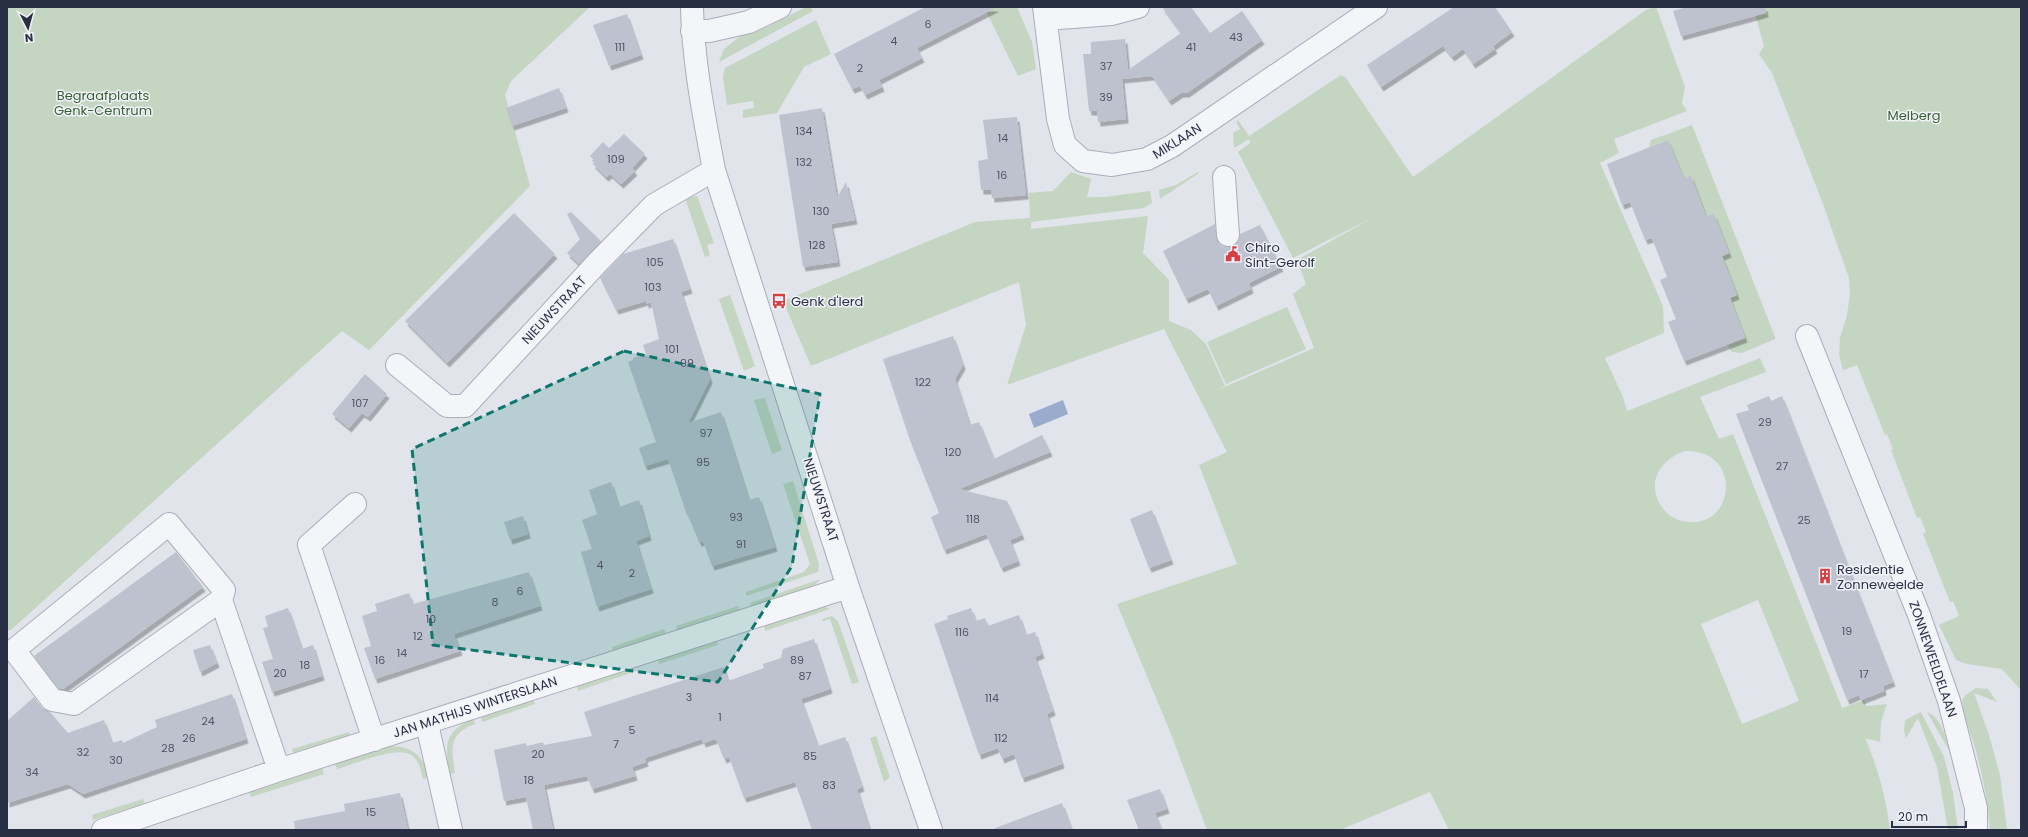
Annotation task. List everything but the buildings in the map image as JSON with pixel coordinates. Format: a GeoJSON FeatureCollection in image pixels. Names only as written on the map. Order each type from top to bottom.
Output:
{"type":"FeatureCollection","features":[{"type":"Feature","properties":{"kind":"street","name":"NIEUWSTRAAT"},"geometry":{"type":"LineString","coordinates":[[692,7],[692,31],[701,104],[714,170],[848,586],[931,830]]}},
{"type":"Feature","properties":{"kind":"street"},"geometry":{"type":"LineString","coordinates":[[692,31],[709,30],[749,22],[780,7]]}},
{"type":"Feature","properties":{"kind":"street"},"geometry":{"type":"LineString","coordinates":[[1045,13],[1112,14],[1138,7]]}},
{"type":"Feature","properties":{"kind":"street","name":"MIKLAAN"},"geometry":{"type":"LineString","coordinates":[[1045,13],[1058,119],[1065,145],[1083,161],[1112,165],[1147,159],[1172,146],[1376,7]]}},
{"type":"Feature","properties":{"kind":"street","name":"NIEUWSTRAAT"},"geometry":{"type":"LineString","coordinates":[[397,365],[447,406],[464,406],[598,262],[654,205],[714,170]]}},
{"type":"Feature","properties":{"kind":"street"},"geometry":{"type":"LineString","coordinates":[[1224,177],[1228,235]]}},
{"type":"Feature","properties":{"kind":"street","name":"ZONNEWEELDELAAN"},"geometry":{"type":"LineString","coordinates":[[1807,336],[1919,616],[1950,701],[1976,808],[1976,830]]}},
{"type":"Feature","properties":{"kind":"street"},"geometry":{"type":"LineString","coordinates":[[355,504],[309,545],[374,740]]}},
{"type":"Feature","properties":{"kind":"street"},"geometry":{"type":"LineString","coordinates":[[221,600],[74,704],[52,700],[10,647],[170,524],[224,590],[221,600],[280,770]]}},
{"type":"Feature","properties":{"kind":"street","name":"JAN MATHIJS WINTERSLAAN"},"geometry":{"type":"LineString","coordinates":[[103,830],[280,770],[427,724],[848,586]]}},
{"type":"Feature","properties":{"kind":"street"},"geometry":{"type":"LineString","coordinates":[[427,724],[450,830]]}},
{"type":"Feature","properties":{"kind":"highlighted area"},"geometry":{"type":"Polygon","coordinates":[[[624,351],[820,394],[792,566],[718,682],[433,645],[412,449],[624,351]]]}},
{"type":"Feature","properties":{"kind":"green space","name":"Begraafplaats Genk-Centrum"},"geometry":{"type":"Polygon","coordinates":[[[7,7],[590,7],[511,81],[505,95],[530,186],[369,350],[342,331],[11,630],[7,630],[7,7]]]}},
{"type":"Feature","properties":{"kind":"green space"},"geometry":{"type":"Polygon","coordinates":[[[806,7],[810,7],[813,11],[719,62],[724,49],[744,33],[767,27],[806,7]]]}},
{"type":"Feature","properties":{"kind":"green space"},"geometry":{"type":"Polygon","coordinates":[[[984,7],[1017,7],[1032,42],[1036,69],[1018,76],[984,7]]]}},
{"type":"Feature","properties":{"kind":"green space"},"geometry":{"type":"Polygon","coordinates":[[[1656,7],[1685,87],[1682,103],[1687,111],[1614,139],[1619,153],[1600,163],[1663,306],[1664,333],[1605,358],[1623,397],[1627,411],[1760,358],[1766,372],[1700,397],[1719,439],[1733,434],[1842,708],[1864,700],[1866,706],[1887,704],[1881,722],[1880,742],[1865,738],[1881,783],[1890,830],[1449,830],[1430,792],[1340,830],[1207,830],[1171,734],[1117,604],[1237,564],[1199,465],[1227,452],[1164,329],[1007,385],[1026,325],[1019,282],[811,366],[783,301],[975,222],[1030,218],[1029,193],[1053,191],[1071,172],[1091,179],[1087,197],[1105,197],[1150,191],[1152,203],[1144,208],[1031,222],[1031,229],[1148,216],[1143,253],[1169,280],[1169,321],[1191,330],[1206,344],[1225,386],[1213,392],[1314,348],[1293,294],[1306,284],[1297,260],[1376,216],[1293,258],[1238,152],[1250,143],[1249,139],[1234,148],[1233,133],[1240,129],[1236,122],[1238,120],[1249,136],[1341,75],[1346,78],[1413,177],[1646,10],[1656,7]],[[1685,451],[1675,456],[1660,469],[1656,477],[1656,495],[1660,504],[1667,513],[1674,518],[1689,522],[1705,520],[1716,512],[1723,501],[1726,487],[1724,474],[1716,462],[1703,454],[1685,451]],[[1758,600],[1701,624],[1742,724],[1799,701],[1758,600]]]}},
{"type":"Feature","properties":{"kind":"green space","name":"Melberg"},"geometry":{"type":"Polygon","coordinates":[[[1753,7],[2021,7],[2020,689],[2002,669],[1967,664],[1956,660],[1939,625],[1959,616],[1953,601],[1950,602],[1923,534],[1926,532],[1920,517],[1917,518],[1891,450],[1893,449],[1887,434],[1885,435],[1857,365],[1843,370],[1839,355],[1840,338],[1847,315],[1850,294],[1849,278],[1823,204],[1772,73],[1759,54],[1764,46],[1753,7]]]}},
{"type":"Feature","properties":{"kind":"green space"},"geometry":{"type":"Polygon","coordinates":[[[816,20],[831,54],[804,67],[777,113],[743,118],[743,110],[754,108],[753,101],[727,105],[723,77],[725,68],[816,20]]]}},
{"type":"Feature","properties":{"kind":"green space"},"geometry":{"type":"Polygon","coordinates":[[[1692,125],[1775,337],[1775,339],[1742,353],[1732,352],[1727,345],[1745,337],[1730,298],[1722,256],[1729,253],[1714,214],[1706,216],[1684,179],[1668,140],[1649,147],[1651,140],[1692,125]]]}},
{"type":"Feature","properties":{"kind":"green space"},"geometry":{"type":"Polygon","coordinates":[[[1198,172],[1199,173],[1160,199],[1159,190],[1176,185],[1198,172]]]}},
{"type":"Feature","properties":{"kind":"green space"},"geometry":{"type":"Polygon","coordinates":[[[697,196],[714,243],[707,245],[710,255],[705,257],[685,198],[697,196]]]}},
{"type":"Feature","properties":{"kind":"green space"},"geometry":{"type":"Polygon","coordinates":[[[730,295],[755,366],[744,371],[719,299],[730,295]]]}},
{"type":"Feature","properties":{"kind":"green space"},"geometry":{"type":"Polygon","coordinates":[[[1287,307],[1306,349],[1226,384],[1207,342],[1287,307]]]}},
{"type":"Feature","properties":{"kind":"green space"},"geometry":{"type":"Polygon","coordinates":[[[765,398],[782,450],[772,454],[754,400],[765,398]]]}},
{"type":"Feature","properties":{"kind":"green space"},"geometry":{"type":"Polygon","coordinates":[[[793,481],[819,564],[818,572],[746,596],[746,592],[804,572],[810,564],[783,484],[793,481]]]}},
{"type":"Feature","properties":{"kind":"green space"},"geometry":{"type":"Polygon","coordinates":[[[820,580],[812,588],[751,607],[750,603],[820,580]]]}},
{"type":"Feature","properties":{"kind":"green space"},"geometry":{"type":"Polygon","coordinates":[[[738,606],[741,611],[677,631],[676,626],[738,606]]]}},
{"type":"Feature","properties":{"kind":"green space"},"geometry":{"type":"Polygon","coordinates":[[[819,607],[830,609],[765,631],[764,625],[819,607]]]}},
{"type":"Feature","properties":{"kind":"green space"},"geometry":{"type":"Polygon","coordinates":[[[832,616],[838,621],[859,682],[852,684],[830,619],[823,621],[822,619],[832,616]]]}},
{"type":"Feature","properties":{"kind":"green space"},"geometry":{"type":"Polygon","coordinates":[[[664,629],[666,634],[613,652],[612,647],[664,629]]]}},
{"type":"Feature","properties":{"kind":"green space"},"geometry":{"type":"Polygon","coordinates":[[[717,639],[718,645],[659,664],[658,659],[717,639]]]}},
{"type":"Feature","properties":{"kind":"green space"},"geometry":{"type":"Polygon","coordinates":[[[633,667],[634,672],[578,691],[577,686],[633,667]]]}},
{"type":"Feature","properties":{"kind":"green space"},"geometry":{"type":"Polygon","coordinates":[[[1976,688],[1988,689],[1997,702],[1974,693],[1989,735],[2000,775],[2007,830],[1990,830],[1987,800],[1981,771],[1963,714],[1962,703],[1964,698],[1976,688]]]}},
{"type":"Feature","properties":{"kind":"green space"},"geometry":{"type":"Polygon","coordinates":[[[533,700],[535,704],[482,722],[481,716],[533,700]]]}},
{"type":"Feature","properties":{"kind":"green space"},"geometry":{"type":"Polygon","coordinates":[[[1921,712],[1944,757],[1953,793],[1958,830],[1948,830],[1937,767],[1918,718],[1906,738],[1904,731],[1905,720],[1921,712]]]}},
{"type":"Feature","properties":{"kind":"green space"},"geometry":{"type":"Polygon","coordinates":[[[1927,712],[1940,724],[1951,754],[1927,712]]]}},
{"type":"Feature","properties":{"kind":"green space"},"geometry":{"type":"Polygon","coordinates":[[[474,718],[475,724],[460,732],[453,743],[452,749],[455,773],[450,774],[447,754],[449,740],[457,728],[474,718]]]}},
{"type":"Feature","properties":{"kind":"green space"},"geometry":{"type":"Polygon","coordinates":[[[349,732],[351,737],[294,755],[292,749],[349,732]]]}},
{"type":"Feature","properties":{"kind":"green space"},"geometry":{"type":"Polygon","coordinates":[[[876,736],[890,777],[884,782],[870,738],[876,736]]]}},
{"type":"Feature","properties":{"kind":"green space"},"geometry":{"type":"Polygon","coordinates":[[[390,746],[398,746],[411,750],[424,763],[429,777],[423,779],[419,766],[414,757],[405,753],[396,752],[386,754],[337,769],[335,764],[390,746]]]}},
{"type":"Feature","properties":{"kind":"green space"},"geometry":{"type":"Polygon","coordinates":[[[322,768],[324,774],[251,797],[249,792],[322,768]]]}},
{"type":"Feature","properties":{"kind":"green space"},"geometry":{"type":"Polygon","coordinates":[[[143,799],[145,804],[93,820],[92,815],[143,799]]]}},
{"type":"Feature","properties":{"kind":"water"},"geometry":{"type":"Polygon","coordinates":[[[1063,400],[1068,414],[1034,428],[1029,414],[1063,400]]]}},
{"type":"Feature","properties":{"kind":"place","name":"Chiro Sint-Gerolf"},"geometry":{"type":"Point","coordinates":[1233,254]}},
{"type":"Feature","properties":{"kind":"place","name":"Genk d'Ierd"},"geometry":{"type":"Point","coordinates":[779,301]}},
{"type":"Feature","properties":{"kind":"place","name":"Residentie Zonneweelde"},"geometry":{"type":"Point","coordinates":[1825,576]}}]}
